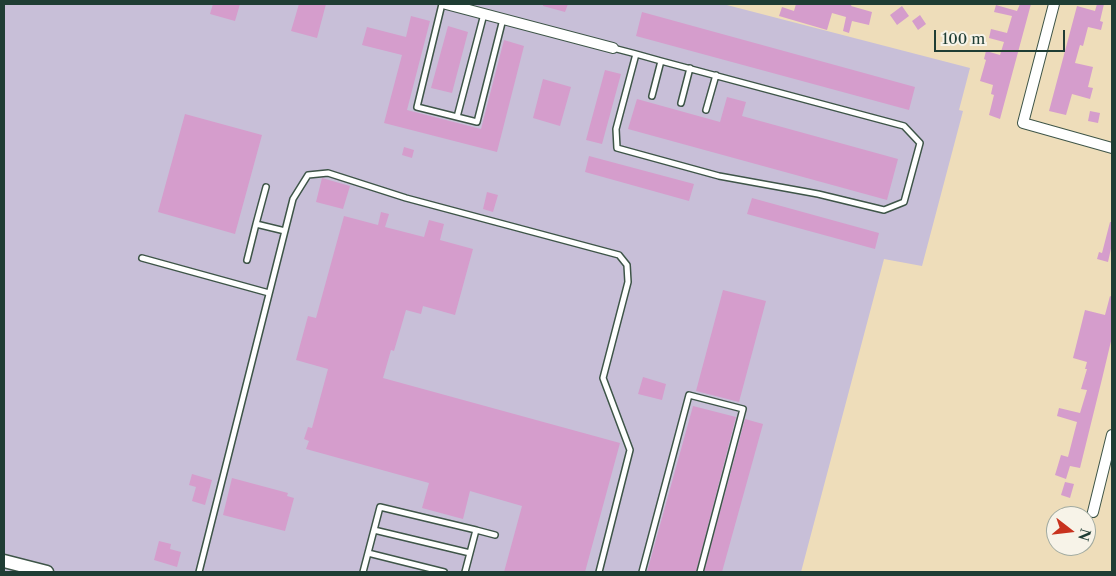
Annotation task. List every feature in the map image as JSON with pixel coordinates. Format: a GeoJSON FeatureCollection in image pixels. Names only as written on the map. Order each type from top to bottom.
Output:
{"type":"FeatureCollection","features":[{"type":"Feature","properties":{"kind":"street"},"geometry":{"type":"LineString","coordinates":[[444,4],[613,48]]}},
{"type":"Feature","properties":{"kind":"street"},"geometry":{"type":"LineString","coordinates":[[1054,4],[1023,123],[1112,148]]}},
{"type":"Feature","properties":{"kind":"street"},"geometry":{"type":"LineString","coordinates":[[1095,506],[1110,454],[1112,435]]}},
{"type":"Feature","properties":{"kind":"street"},"geometry":{"type":"LineString","coordinates":[[4,561],[47,572]]}},
{"type":"Feature","properties":{"kind":"lane"},"geometry":{"type":"LineString","coordinates":[[444,4],[417,107],[477,122],[503,19]]}},
{"type":"Feature","properties":{"kind":"lane"},"geometry":{"type":"LineString","coordinates":[[457,117],[484,14]]}},
{"type":"Feature","properties":{"kind":"lane"},"geometry":{"type":"LineString","coordinates":[[613,48],[690,68],[904,126],[920,143],[904,202],[884,210],[818,194],[719,176],[617,148],[616,129],[636,54]]}},
{"type":"Feature","properties":{"kind":"lane"},"geometry":{"type":"LineString","coordinates":[[652,96],[661,61]]}},
{"type":"Feature","properties":{"kind":"lane"},"geometry":{"type":"LineString","coordinates":[[680,103],[690,68]]}},
{"type":"Feature","properties":{"kind":"lane"},"geometry":{"type":"LineString","coordinates":[[706,110],[716,75]]}},
{"type":"Feature","properties":{"kind":"lane"},"geometry":{"type":"LineString","coordinates":[[199,572],[293,200],[308,176],[328,173],[406,198],[620,255],[627,264],[628,282],[603,378],[630,450],[599,572]]}},
{"type":"Feature","properties":{"kind":"lane"},"geometry":{"type":"LineString","coordinates":[[247,260],[266,187]]}},
{"type":"Feature","properties":{"kind":"lane"},"geometry":{"type":"LineString","coordinates":[[256,224],[285,231]]}},
{"type":"Feature","properties":{"kind":"lane"},"geometry":{"type":"LineString","coordinates":[[142,258],[269,293]]}},
{"type":"Feature","properties":{"kind":"lane"},"geometry":{"type":"LineString","coordinates":[[642,572],[689,395],[743,409],[700,572]]}},
{"type":"Feature","properties":{"kind":"lane"},"geometry":{"type":"LineString","coordinates":[[363,572],[380,507],[495,535]]}},
{"type":"Feature","properties":{"kind":"lane"},"geometry":{"type":"LineString","coordinates":[[374,530],[470,553]]}},
{"type":"Feature","properties":{"kind":"lane"},"geometry":{"type":"LineString","coordinates":[[465,572],[476,530]]}},
{"type":"Feature","properties":{"kind":"lane"},"geometry":{"type":"LineString","coordinates":[[368,553],[444,572]]}},
{"type":"Feature","properties":{"kind":"shaded area"},"geometry":{"type":"Polygon","coordinates":[[[4,4],[723,4],[970,68],[959,110],[963,111],[922,266],[884,259],[801,572],[4,572],[4,4]]]}},
{"type":"Feature","properties":{"kind":"building"},"geometry":{"type":"Polygon","coordinates":[[[213,4],[240,4],[235,21],[210,14],[213,4]]]}},
{"type":"Feature","properties":{"kind":"building"},"geometry":{"type":"Polygon","coordinates":[[[299,4],[326,4],[317,38],[291,31],[299,4]]]}},
{"type":"Feature","properties":{"kind":"building"},"geometry":{"type":"Polygon","coordinates":[[[543,4],[568,4],[565,12],[543,6],[543,4]]]}},
{"type":"Feature","properties":{"kind":"building"},"geometry":{"type":"Polygon","coordinates":[[[796,4],[852,4],[851,6],[872,12],[869,25],[852,21],[849,33],[843,31],[846,17],[832,13],[827,30],[779,16],[782,7],[794,11],[796,4]]]}},
{"type":"Feature","properties":{"kind":"building"},"geometry":{"type":"Polygon","coordinates":[[[1020,4],[1031,4],[1000,119],[989,115],[994,95],[991,94],[993,85],[980,81],[986,60],[984,59],[986,51],[1000,55],[1004,42],[989,38],[991,29],[1007,33],[1012,16],[994,12],[996,5],[1017,11],[1020,4]]]}},
{"type":"Feature","properties":{"kind":"building"},"geometry":{"type":"Polygon","coordinates":[[[1097,4],[1104,4],[1100,21],[1103,22],[1101,30],[1088,27],[1083,46],[1080,45],[1075,63],[1093,67],[1088,87],[1093,88],[1090,99],[1072,94],[1066,115],[1049,111],[1077,6],[1095,11],[1097,4]]]}},
{"type":"Feature","properties":{"kind":"building"},"geometry":{"type":"Polygon","coordinates":[[[902,6],[909,16],[897,25],[890,15],[902,6]]]}},
{"type":"Feature","properties":{"kind":"building"},"geometry":{"type":"Polygon","coordinates":[[[642,12],[915,87],[909,110],[636,36],[642,12]]]}},
{"type":"Feature","properties":{"kind":"building"},"geometry":{"type":"Polygon","coordinates":[[[920,15],[926,24],[918,30],[912,21],[920,15]]]}},
{"type":"Feature","properties":{"kind":"building"},"geometry":{"type":"Polygon","coordinates":[[[411,16],[430,21],[407,110],[481,129],[504,40],[524,46],[497,152],[384,123],[402,55],[362,45],[367,27],[406,37],[411,16]]]}},
{"type":"Feature","properties":{"kind":"building"},"geometry":{"type":"Polygon","coordinates":[[[448,26],[468,32],[452,93],[431,88],[448,26]]]}},
{"type":"Feature","properties":{"kind":"building"},"geometry":{"type":"Polygon","coordinates":[[[605,70],[621,74],[602,144],[586,140],[605,70]]]}},
{"type":"Feature","properties":{"kind":"building"},"geometry":{"type":"Polygon","coordinates":[[[543,79],[571,87],[560,126],[533,118],[543,79]]]}},
{"type":"Feature","properties":{"kind":"building"},"geometry":{"type":"Polygon","coordinates":[[[727,97],[746,102],[742,116],[898,159],[887,200],[628,129],[637,99],[720,122],[727,97]]]}},
{"type":"Feature","properties":{"kind":"building"},"geometry":{"type":"Polygon","coordinates":[[[1090,111],[1100,113],[1098,123],[1088,121],[1090,111]]]}},
{"type":"Feature","properties":{"kind":"building"},"geometry":{"type":"Polygon","coordinates":[[[185,114],[262,135],[235,234],[158,212],[185,114]]]}},
{"type":"Feature","properties":{"kind":"building"},"geometry":{"type":"Polygon","coordinates":[[[404,147],[414,150],[412,158],[402,155],[404,147]]]}},
{"type":"Feature","properties":{"kind":"building"},"geometry":{"type":"Polygon","coordinates":[[[589,156],[694,184],[689,201],[585,172],[589,156]]]}},
{"type":"Feature","properties":{"kind":"building"},"geometry":{"type":"Polygon","coordinates":[[[322,178],[350,186],[343,209],[316,202],[322,178]]]}},
{"type":"Feature","properties":{"kind":"building"},"geometry":{"type":"Polygon","coordinates":[[[487,192],[498,195],[493,212],[483,209],[487,192]]]}},
{"type":"Feature","properties":{"kind":"building"},"geometry":{"type":"Polygon","coordinates":[[[752,198],[879,233],[875,249],[747,214],[752,198]]]}},
{"type":"Feature","properties":{"kind":"building"},"geometry":{"type":"Polygon","coordinates":[[[381,212],[389,214],[385,227],[424,237],[429,220],[444,224],[440,240],[473,249],[455,315],[423,306],[421,314],[406,310],[394,351],[391,350],[383,378],[620,443],[585,572],[504,572],[522,506],[470,491],[463,519],[422,508],[429,483],[306,449],[309,441],[304,439],[308,427],[312,428],[328,369],[296,360],[308,316],[316,318],[344,216],[378,225],[381,212]]]}},
{"type":"Feature","properties":{"kind":"building"},"geometry":{"type":"Polygon","coordinates":[[[1110,222],[1112,222],[1112,244],[1108,262],[1097,259],[1099,252],[1102,253],[1110,222]]]}},
{"type":"Feature","properties":{"kind":"building"},"geometry":{"type":"Polygon","coordinates":[[[723,290],[766,301],[739,402],[696,391],[723,290]]]}},
{"type":"Feature","properties":{"kind":"building"},"geometry":{"type":"Polygon","coordinates":[[[1110,296],[1112,297],[1112,337],[1102,379],[1080,468],[1070,466],[1066,479],[1055,475],[1061,455],[1068,457],[1077,422],[1057,416],[1059,408],[1080,413],[1087,390],[1081,389],[1087,369],[1085,369],[1087,362],[1073,358],[1085,310],[1105,315],[1110,296]]]}},
{"type":"Feature","properties":{"kind":"building"},"geometry":{"type":"Polygon","coordinates":[[[643,377],[666,384],[662,400],[638,394],[643,377]]]}},
{"type":"Feature","properties":{"kind":"building"},"geometry":{"type":"Polygon","coordinates":[[[693,406],[736,417],[696,572],[647,572],[693,406]]]}},
{"type":"Feature","properties":{"kind":"building"},"geometry":{"type":"Polygon","coordinates":[[[745,419],[763,424],[722,572],[704,572],[745,419]]]}},
{"type":"Feature","properties":{"kind":"building"},"geometry":{"type":"Polygon","coordinates":[[[192,474],[212,480],[205,505],[192,501],[196,487],[189,485],[192,474]]]}},
{"type":"Feature","properties":{"kind":"building"},"geometry":{"type":"Polygon","coordinates":[[[232,478],[288,493],[287,496],[294,498],[285,531],[223,515],[232,478]]]}},
{"type":"Feature","properties":{"kind":"building"},"geometry":{"type":"Polygon","coordinates":[[[1065,482],[1074,484],[1070,498],[1061,495],[1065,482]]]}},
{"type":"Feature","properties":{"kind":"building"},"geometry":{"type":"Polygon","coordinates":[[[159,541],[171,544],[170,549],[181,552],[177,567],[154,560],[159,541]]]}}]}
